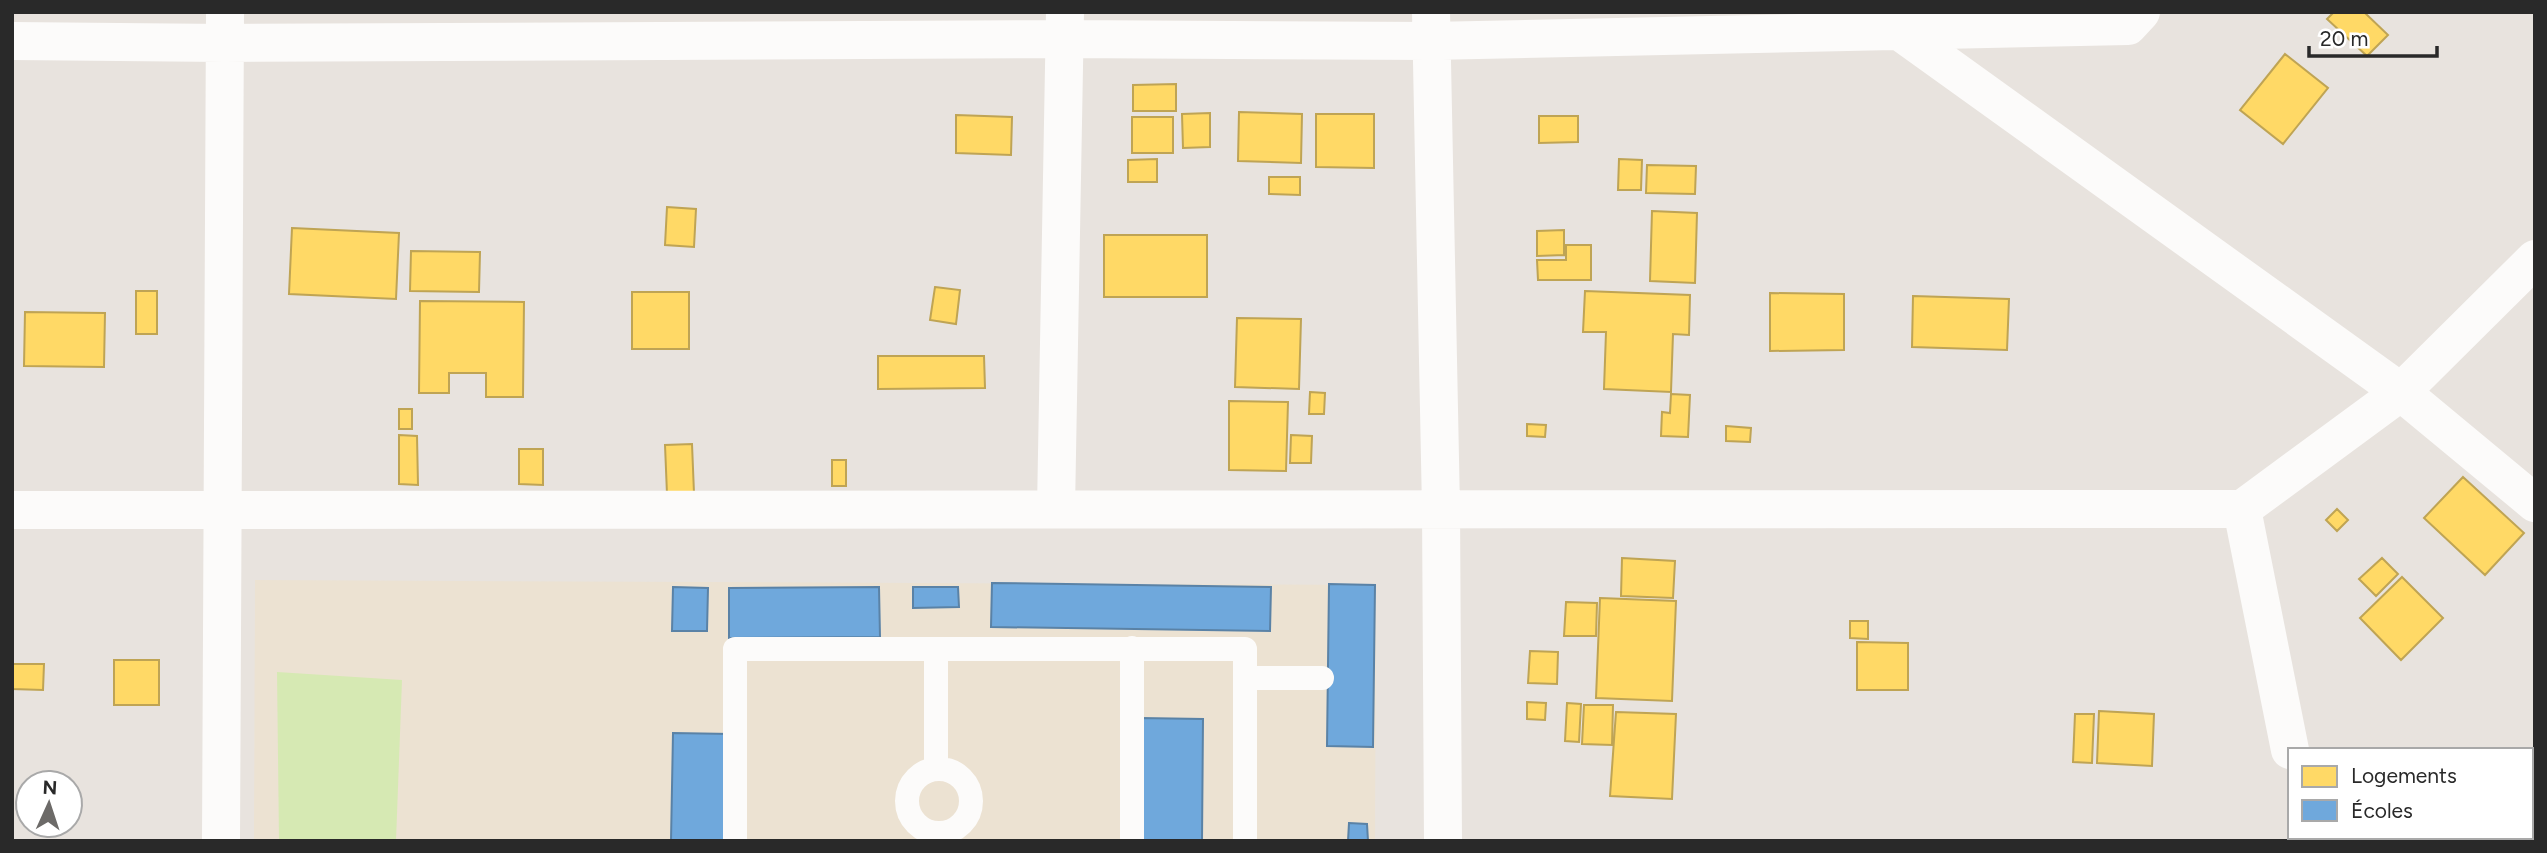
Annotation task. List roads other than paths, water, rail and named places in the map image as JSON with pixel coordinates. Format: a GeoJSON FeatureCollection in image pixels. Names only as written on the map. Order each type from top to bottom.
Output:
{"type":"FeatureCollection","features":[{"type":"Feature","properties":{"kind":"street"},"geometry":{"type":"LineString","coordinates":[[12,41],[225,28],[1430,27],[1901,23],[2128,26],[2141,12]]}},
{"type":"Feature","properties":{"kind":"street"},"geometry":{"type":"LineString","coordinates":[[1901,23],[2402,391],[2535,503]]}},
{"type":"Feature","properties":{"kind":"street"},"geometry":{"type":"LineString","coordinates":[[1056,509],[1065,26]]}},
{"type":"Feature","properties":{"kind":"street"},"geometry":{"type":"LineString","coordinates":[[1430,27],[1441,509],[1443,841]]}},
{"type":"Feature","properties":{"kind":"street"},"geometry":{"type":"LineString","coordinates":[[221,841],[225,28]]}},
{"type":"Feature","properties":{"kind":"street"},"geometry":{"type":"LineString","coordinates":[[12,510],[2242,509],[2402,391],[2535,259]]}},
{"type":"Feature","properties":{"kind":"street"},"geometry":{"type":"LineString","coordinates":[[2242,509],[2290,748]]}},
{"type":"Feature","properties":{"kind":"lane"},"geometry":{"type":"LineString","coordinates":[[1132,648],[1132,841]]}},
{"type":"Feature","properties":{"kind":"lane"},"geometry":{"type":"LineString","coordinates":[[735,841],[735,649],[1132,648],[1245,649],[1245,841]]}},
{"type":"Feature","properties":{"kind":"lane"},"geometry":{"type":"LineString","coordinates":[[936,649],[936,768]]}},
{"type":"Feature","properties":{"kind":"lane"},"geometry":{"type":"LineString","coordinates":[[1245,678],[1322,678]]}},
{"type":"Feature","properties":{"kind":"lane"},"geometry":{"type":"LineString","coordinates":[[936,768],[954,772],[967,783],[972,799],[968,816],[957,828],[940,837],[923,830],[911,818],[906,802],[909,786],[915,779],[921,773],[936,768]]}}]}
